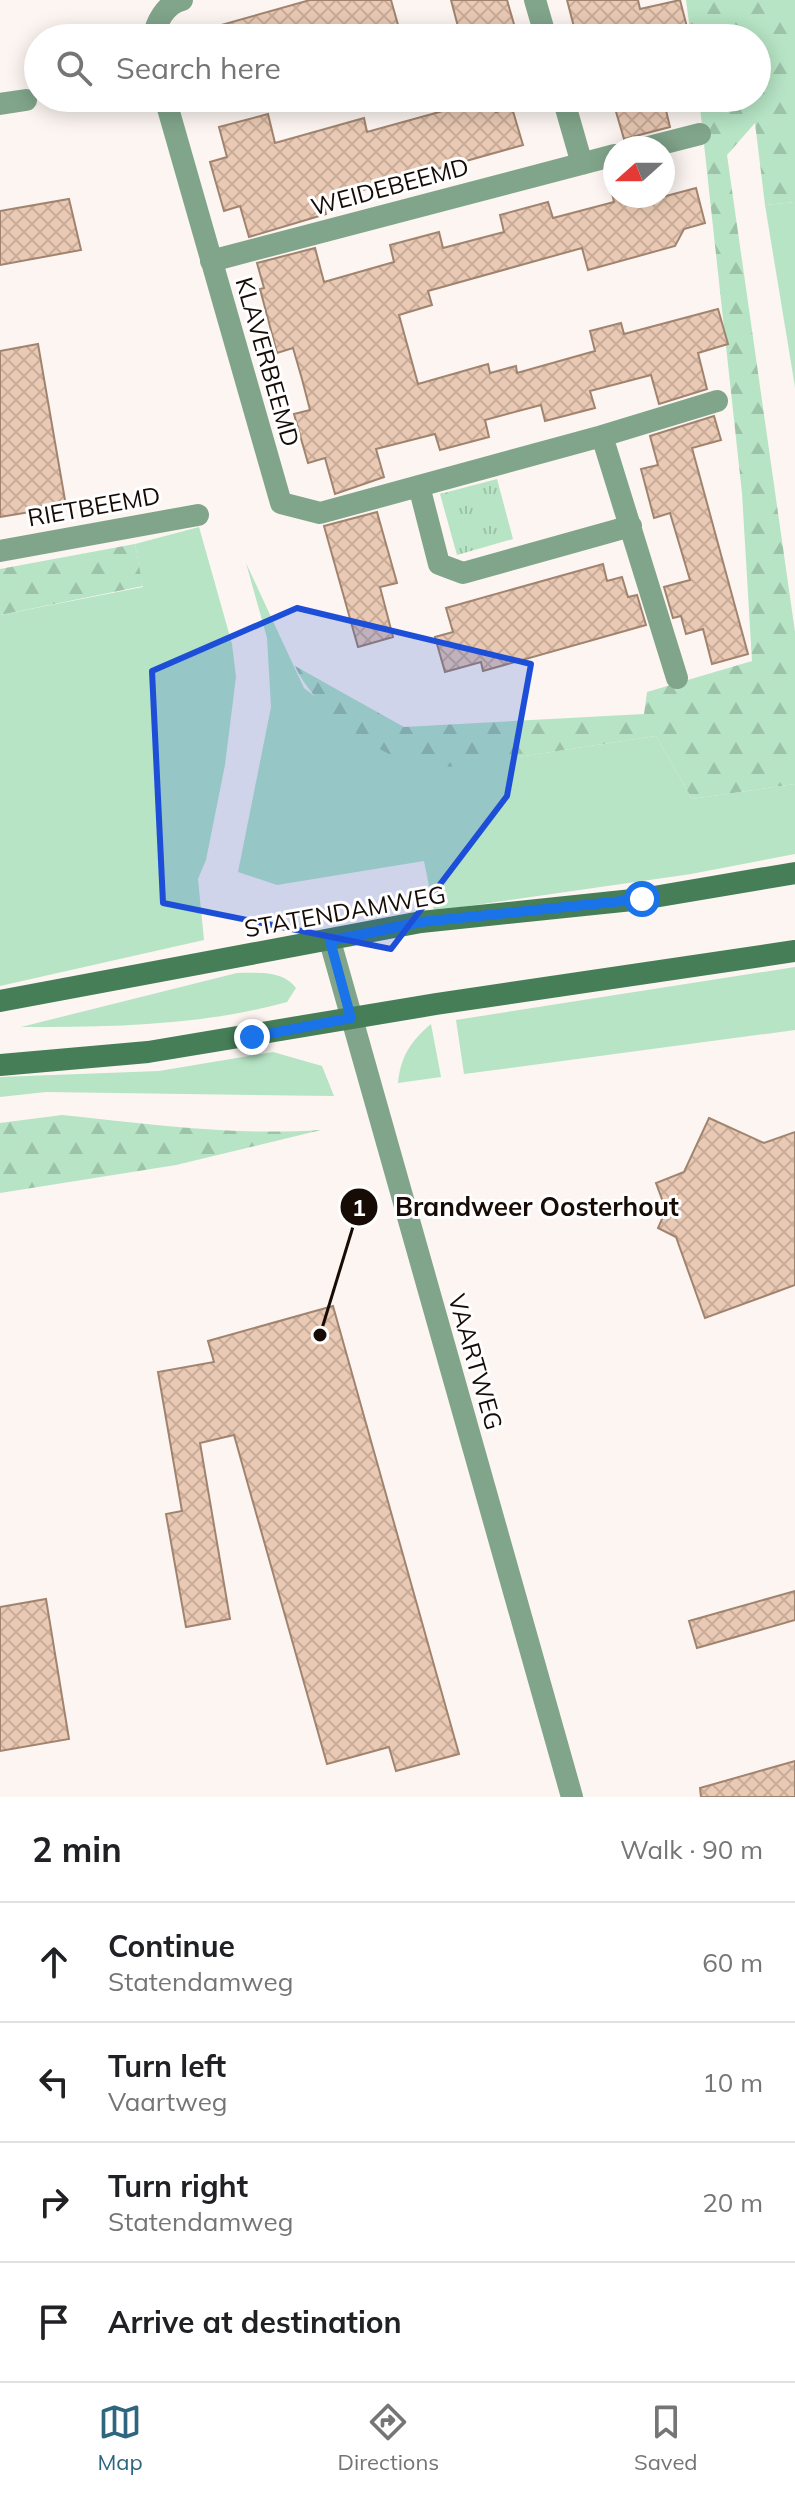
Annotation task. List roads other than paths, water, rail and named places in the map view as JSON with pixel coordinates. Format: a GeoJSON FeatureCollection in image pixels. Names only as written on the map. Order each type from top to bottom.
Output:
{"type":"FeatureCollection","features":[{"type":"Feature","properties":{"kind":"main road","name":"STATENDAMWEG"},"geometry":{"type":"LineString","coordinates":[[0,1001],[421,922],[642,899],[795,873]]}},
{"type":"Feature","properties":{"kind":"main road"},"geometry":{"type":"LineString","coordinates":[[0,1065],[148,1052],[795,951]]}},
{"type":"Feature","properties":{"kind":"street"},"geometry":{"type":"LineString","coordinates":[[156,24],[175,2],[182,0]]}},
{"type":"Feature","properties":{"kind":"street"},"geometry":{"type":"LineString","coordinates":[[535,0],[542,24]]}},
{"type":"Feature","properties":{"kind":"street"},"geometry":{"type":"LineString","coordinates":[[0,104],[24,100]]}},
{"type":"Feature","properties":{"kind":"street","name":"KLAVERBEEMD"},"geometry":{"type":"LineString","coordinates":[[169,112],[281,503],[320,513],[602,436],[717,401]]}},
{"type":"Feature","properties":{"kind":"street"},"geometry":{"type":"LineString","coordinates":[[567,112],[582,164]]}},
{"type":"Feature","properties":{"kind":"street"},"geometry":{"type":"LineString","coordinates":[[675,140],[700,134]]}},
{"type":"Feature","properties":{"kind":"street","name":"WEIDEBEEMD"},"geometry":{"type":"LineString","coordinates":[[211,261],[603,158]]}},
{"type":"Feature","properties":{"kind":"street"},"geometry":{"type":"LineString","coordinates":[[602,436],[677,678]]}},
{"type":"Feature","properties":{"kind":"street"},"geometry":{"type":"LineString","coordinates":[[419,486],[439,564],[463,573],[631,526]]}},
{"type":"Feature","properties":{"kind":"street","name":"RIETBEEMD"},"geometry":{"type":"LineString","coordinates":[[0,551],[198,515]]}},
{"type":"Feature","properties":{"kind":"street","name":"VAARTWEG"},"geometry":{"type":"LineString","coordinates":[[330,941],[572,1797]]}},
{"type":"Feature","properties":{"kind":"place","name":"Brandweer Oosterhout"},"geometry":{"type":"Point","coordinates":[320,1335]}}]}
